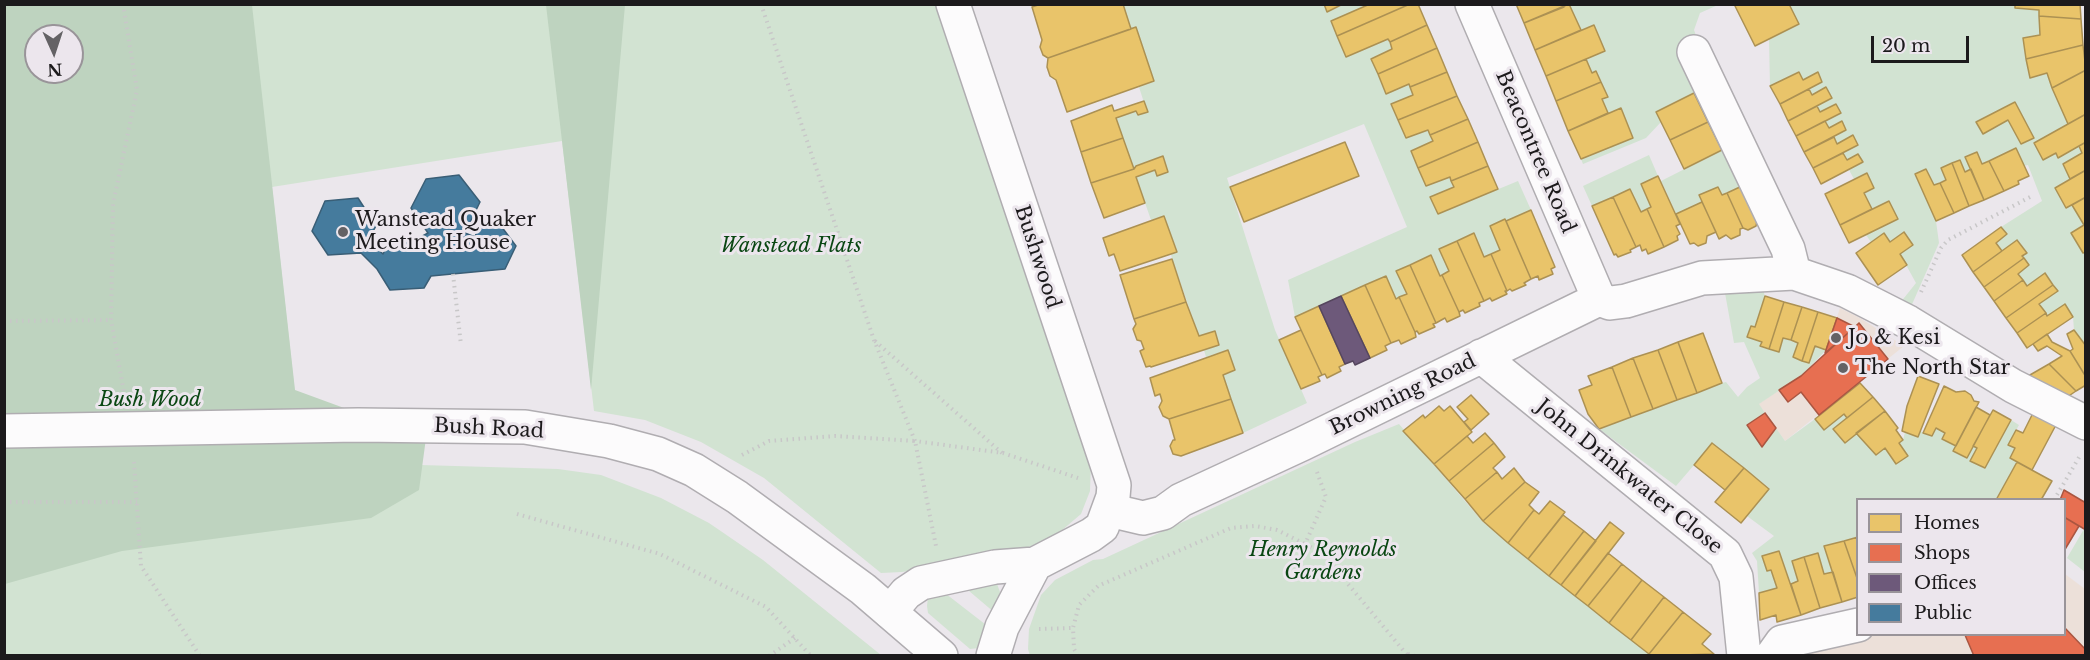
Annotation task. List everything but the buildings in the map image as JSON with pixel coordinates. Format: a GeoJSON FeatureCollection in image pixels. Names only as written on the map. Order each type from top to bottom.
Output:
{"type":"FeatureCollection","features":[{"type":"Feature","properties":{"kind":"street","name":"Bushwood"},"geometry":{"type":"LineString","coordinates":[[953,4],[1111,497]]}},
{"type":"Feature","properties":{"kind":"street","name":"Beacontree Road"},"geometry":{"type":"LineString","coordinates":[[1472,4],[1599,299]]}},
{"type":"Feature","properties":{"kind":"street"},"geometry":{"type":"LineString","coordinates":[[1694,52],[1788,249],[1794,273]]}},
{"type":"Feature","properties":{"kind":"street","name":"Browning Road"},"geometry":{"type":"LineString","coordinates":[[1111,497],[1143,518],[1162,513],[1181,500],[1302,444],[1599,299],[1610,303],[1626,301],[1702,278],[1794,273],[1847,291],[1908,322],[2013,386],[2085,423]]}},
{"type":"Feature","properties":{"kind":"street","name":"John Drinkwater Close"},"geometry":{"type":"LineString","coordinates":[[1481,356],[1725,554],[1737,577],[1744,656]]}},
{"type":"Feature","properties":{"kind":"street","name":"Bush Road"},"geometry":{"type":"LineString","coordinates":[[4,431],[358,425],[491,427],[525,428],[609,441],[658,454],[694,470],[747,504],[862,589],[941,656]]}},
{"type":"Feature","properties":{"kind":"street"},"geometry":{"type":"LineString","coordinates":[[890,612],[906,593],[921,583],[995,567],[1035,564],[1091,536],[1102,527],[1111,497]]}},
{"type":"Feature","properties":{"kind":"street"},"geometry":{"type":"LineString","coordinates":[[993,656],[1002,627],[1035,564]]}},
{"type":"Feature","properties":{"kind":"street"},"geometry":{"type":"LineString","coordinates":[[1772,656],[1782,642],[1856,625]]}},
{"type":"Feature","properties":{"kind":"path"},"geometry":{"type":"LineString","coordinates":[[123,4],[137,90],[113,204],[111,320],[123,386]]}},
{"type":"Feature","properties":{"kind":"path"},"geometry":{"type":"LineString","coordinates":[[761,4],[874,340],[915,441],[937,552]]}},
{"type":"Feature","properties":{"kind":"path"},"geometry":{"type":"LineString","coordinates":[[1908,322],[1941,248],[1948,240],[2034,195]]}},
{"type":"Feature","properties":{"kind":"path"},"geometry":{"type":"LineString","coordinates":[[453,274],[461,345]]}},
{"type":"Feature","properties":{"kind":"path"},"geometry":{"type":"LineString","coordinates":[[4,321],[111,320]]}},
{"type":"Feature","properties":{"kind":"path"},"geometry":{"type":"LineString","coordinates":[[874,340],[1003,453]]}},
{"type":"Feature","properties":{"kind":"path"},"geometry":{"type":"LineString","coordinates":[[742,455],[769,441],[835,436],[915,441],[1003,453],[1092,483],[1111,497]]}},
{"type":"Feature","properties":{"kind":"path"},"geometry":{"type":"LineString","coordinates":[[2055,498],[2085,445]]}},
{"type":"Feature","properties":{"kind":"path"},"geometry":{"type":"LineString","coordinates":[[134,457],[141,566],[200,656]]}},
{"type":"Feature","properties":{"kind":"path"},"geometry":{"type":"LineString","coordinates":[[1305,544],[1326,496],[1316,471]]}},
{"type":"Feature","properties":{"kind":"path"},"geometry":{"type":"LineString","coordinates":[[4,502],[137,502]]}},
{"type":"Feature","properties":{"kind":"path"},"geometry":{"type":"LineString","coordinates":[[517,514],[660,554],[766,607],[811,656]]}},
{"type":"Feature","properties":{"kind":"path"},"geometry":{"type":"LineString","coordinates":[[1078,656],[1074,649],[1072,628],[1080,605],[1098,586],[1231,528],[1256,526],[1277,530],[1323,554],[1408,655],[1415,656]]}},
{"type":"Feature","properties":{"kind":"path"},"geometry":{"type":"LineString","coordinates":[[1029,629],[1072,628]]}},
{"type":"Feature","properties":{"kind":"path"},"geometry":{"type":"LineString","coordinates":[[769,656],[795,638]]}},
{"type":"Feature","properties":{"kind":"shaded area"},"geometry":{"type":"Polygon","coordinates":[[[1840,308],[1904,346],[1785,441],[1758,404],[1801,376],[1825,353],[1840,308]]]}},
{"type":"Feature","properties":{"kind":"shaded area"},"geometry":{"type":"Polygon","coordinates":[[[2066,575],[2085,589],[2085,655],[1785,655],[1856,635],[2066,636],[2066,575]]]}},
{"type":"Feature","properties":{"kind":"green space"},"geometry":{"type":"Polygon","coordinates":[[[1324,4],[1327,12],[1343,5],[1370,5],[1337,36],[1346,57],[1388,39],[1392,49],[1372,59],[1386,94],[1409,84],[1413,95],[1392,105],[1406,138],[1428,130],[1433,141],[1411,151],[1426,186],[1450,177],[1454,187],[1430,197],[1438,214],[1518,181],[1531,210],[1506,221],[1500,250],[1484,257],[1474,234],[1449,271],[1442,275],[1410,265],[1397,271],[1407,294],[1396,299],[1337,298],[1295,317],[1288,280],[1407,227],[1364,124],[1227,178],[1275,330],[1307,403],[1243,433],[1223,375],[1227,350],[1206,357],[1204,350],[1219,345],[1215,331],[1199,336],[1172,259],[1171,254],[1177,251],[1164,216],[1151,220],[1136,177],[1155,170],[1168,172],[1163,156],[1136,166],[1134,169],[1116,118],[1136,111],[1147,112],[1139,87],[1154,81],[1136,28],[1131,29],[1123,5],[1324,4]]]}},
{"type":"Feature","properties":{"kind":"green space"},"geometry":{"type":"Polygon","coordinates":[[[2015,4],[2015,8],[2039,10],[2040,35],[2023,38],[2030,78],[2047,73],[2068,124],[2034,143],[2043,160],[2056,153],[2058,157],[2079,146],[2082,153],[2063,164],[2070,179],[2055,188],[2066,208],[2072,205],[2084,225],[2085,346],[2074,330],[2073,317],[2065,305],[2047,316],[2039,304],[2058,291],[2045,273],[2027,286],[2018,274],[2029,265],[2022,256],[2027,253],[2018,240],[2002,251],[1996,243],[2007,234],[2001,227],[2042,201],[2028,165],[2024,166],[2015,149],[1982,164],[1977,152],[1966,156],[1971,169],[1965,172],[1959,160],[1952,163],[1941,168],[1946,180],[1934,185],[1926,169],[1915,174],[1936,221],[1939,243],[1910,309],[1900,303],[1916,283],[1900,254],[1913,244],[1904,232],[1890,242],[1884,233],[1871,242],[1866,235],[1897,219],[1889,202],[1872,209],[1864,193],[1874,188],[1867,174],[1854,179],[1849,170],[1863,162],[1858,154],[1847,160],[1843,153],[1858,144],[1853,135],[1837,144],[1834,137],[1846,130],[1842,122],[1829,128],[1825,121],[1840,113],[1836,104],[1820,112],[1817,106],[1826,87],[1812,95],[1809,89],[1822,82],[1818,72],[1803,80],[1798,72],[1770,86],[1769,39],[1799,24],[1789,5],[2015,4]],[[2015,102],[1976,122],[1983,134],[2008,120],[2021,144],[2033,138],[2015,102]]]}},
{"type":"Feature","properties":{"kind":"green space","name":"Wanstead Flats"},"geometry":{"type":"Polygon","coordinates":[[[4,5],[938,5],[1091,463],[1090,491],[1081,514],[1054,537],[1018,551],[987,559],[881,573],[764,478],[701,442],[645,420],[594,411],[562,141],[272,187],[296,402],[5,406],[4,5]]]}},
{"type":"Feature","properties":{"kind":"green space","name":"Bush Wood"},"geometry":{"type":"Polygon","coordinates":[[[5,5],[252,5],[295,390],[426,438],[419,490],[371,518],[122,551],[5,584],[5,5]]]}},
{"type":"Feature","properties":{"kind":"green space"},"geometry":{"type":"Polygon","coordinates":[[[546,5],[625,5],[591,390],[562,141],[546,5]]]}},
{"type":"Feature","properties":{"kind":"green space"},"geometry":{"type":"Polygon","coordinates":[[[1569,5],[1718,5],[1700,13],[1694,30],[1701,49],[1700,90],[1659,118],[1661,122],[1646,138],[1583,164],[1581,159],[1633,138],[1621,108],[1608,113],[1602,99],[1607,96],[1596,71],[1592,73],[1586,59],[1605,51],[1594,25],[1581,30],[1569,5]]]}},
{"type":"Feature","properties":{"kind":"green space"},"geometry":{"type":"Polygon","coordinates":[[[1732,145],[1742,186],[1722,195],[1718,187],[1699,195],[1702,202],[1676,214],[1661,181],[1732,145]]]}},
{"type":"Feature","properties":{"kind":"green space"},"geometry":{"type":"Polygon","coordinates":[[[1649,155],[1658,176],[1641,184],[1651,207],[1641,212],[1630,190],[1592,206],[1583,186],[1649,155]]]}},
{"type":"Feature","properties":{"kind":"green space"},"geometry":{"type":"Polygon","coordinates":[[[1763,290],[1765,296],[1755,327],[1751,326],[1748,337],[1762,342],[1761,347],[1778,352],[1783,338],[1798,343],[1793,357],[1809,363],[1815,346],[1826,350],[1801,376],[1759,404],[1765,413],[1748,425],[1762,447],[1776,428],[1785,441],[1815,419],[1825,429],[1844,414],[1847,418],[1833,429],[1845,442],[1856,433],[1876,454],[1885,448],[1896,464],[1908,456],[1899,443],[1903,440],[1905,432],[1918,437],[1920,431],[1932,436],[1936,428],[1945,433],[1956,446],[1954,451],[1966,458],[1973,446],[1977,448],[1970,461],[1984,468],[2011,420],[2019,425],[2008,445],[2015,448],[2017,462],[1997,498],[1856,498],[1856,537],[1825,546],[1833,572],[1824,574],[1804,557],[1792,561],[1798,581],[1791,584],[1779,551],[1762,556],[1767,571],[1771,570],[1777,588],[1759,593],[1757,561],[1752,553],[1774,536],[1747,516],[1769,488],[1713,443],[1676,486],[1599,429],[1726,382],[1738,397],[1760,378],[1744,342],[1734,343],[1725,293],[1763,290]]]}},
{"type":"Feature","properties":{"kind":"green space","name":"Henry Reynolds Gardens"},"geometry":{"type":"Polygon","coordinates":[[[1399,424],[1483,522],[1650,655],[1030,656],[1029,629],[1041,595],[1055,580],[1093,560],[1103,559],[1355,442],[1399,424]]]}},
{"type":"Feature","properties":{"kind":"green space"},"geometry":{"type":"Polygon","coordinates":[[[352,463],[558,469],[601,475],[661,498],[709,523],[763,560],[881,655],[5,655],[4,466],[352,463]]]}},
{"type":"Feature","properties":{"kind":"green space"},"geometry":{"type":"Polygon","coordinates":[[[2085,530],[2085,572],[2067,558],[2085,530]]]}},
{"type":"Feature","properties":{"kind":"green space"},"geometry":{"type":"Polygon","coordinates":[[[989,581],[997,584],[1000,592],[995,613],[962,585],[989,581]]]}},
{"type":"Feature","properties":{"kind":"green space"},"geometry":{"type":"Polygon","coordinates":[[[941,590],[990,628],[979,648],[970,649],[928,613],[928,597],[941,590]]]}},
{"type":"Feature","properties":{"kind":"place","name":"Wanstead Quaker Meeting House"},"geometry":{"type":"Point","coordinates":[343,232]}},
{"type":"Feature","properties":{"kind":"place","name":"Jo & Kesi"},"geometry":{"type":"Point","coordinates":[1836,338]}},
{"type":"Feature","properties":{"kind":"place","name":"The North Star"},"geometry":{"type":"Point","coordinates":[1843,368]}}]}
